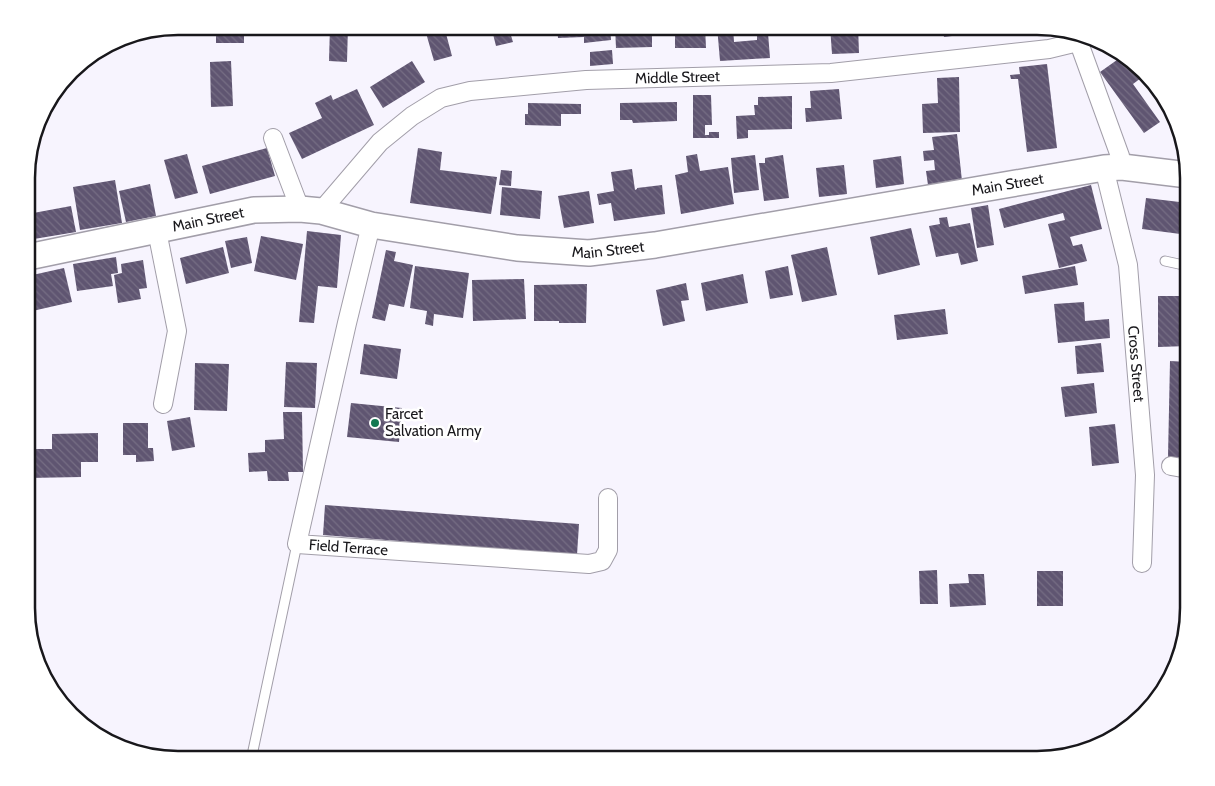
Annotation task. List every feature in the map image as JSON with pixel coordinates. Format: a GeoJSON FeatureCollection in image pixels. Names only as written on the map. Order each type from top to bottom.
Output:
{"type":"FeatureCollection","features":[{"type":"Feature","properties":{"kind":"street","name":"Middle Street"},"geometry":{"type":"LineString","coordinates":[[311,210],[380,142],[412,116],[441,98],[470,91],[586,80],[831,73],[1049,49],[1070,39]]}},
{"type":"Feature","properties":{"kind":"street","name":"Cross Street"},"geometry":{"type":"LineString","coordinates":[[1078,42],[1120,156],[1113,168],[1128,265],[1145,475],[1142,563]]}},
{"type":"Feature","properties":{"kind":"street"},"geometry":{"type":"LineString","coordinates":[[273,138],[311,210]]}},
{"type":"Feature","properties":{"kind":"street","name":"Main Street"},"geometry":{"type":"LineString","coordinates":[[35,256],[254,210],[311,210],[371,225],[517,248],[589,253],[654,245],[1113,168],[1180,175]]}},
{"type":"Feature","properties":{"kind":"street","name":"Field Terrace"},"geometry":{"type":"LineString","coordinates":[[371,225],[296,544],[590,564],[602,560],[608,550],[608,498]]}},
{"type":"Feature","properties":{"kind":"street"},"geometry":{"type":"LineString","coordinates":[[157,231],[177,331],[163,404]]}},
{"type":"Feature","properties":{"kind":"street"},"geometry":{"type":"LineString","coordinates":[[1171,466],[1180,468]]}},
{"type":"Feature","properties":{"kind":"lane"},"geometry":{"type":"LineString","coordinates":[[1165,261],[1180,264]]}},
{"type":"Feature","properties":{"kind":"lane"},"geometry":{"type":"LineString","coordinates":[[253,751],[296,544]]}},
{"type":"Feature","properties":{"kind":"building"},"geometry":{"type":"Polygon","coordinates":[[[216,35],[244,35],[244,43],[216,43],[216,35]]]}},
{"type":"Feature","properties":{"kind":"building"},"geometry":{"type":"Polygon","coordinates":[[[330,35],[348,35],[347,62],[329,61],[330,35]]]}},
{"type":"Feature","properties":{"kind":"building"},"geometry":{"type":"Polygon","coordinates":[[[427,35],[446,35],[452,56],[434,61],[427,35]]]}},
{"type":"Feature","properties":{"kind":"building"},"geometry":{"type":"Polygon","coordinates":[[[493,35],[511,35],[513,42],[496,46],[493,35]]]}},
{"type":"Feature","properties":{"kind":"building"},"geometry":{"type":"Polygon","coordinates":[[[558,35],[611,35],[611,40],[584,43],[584,37],[558,38],[558,35]]]}},
{"type":"Feature","properties":{"kind":"building"},"geometry":{"type":"Polygon","coordinates":[[[615,35],[652,35],[652,47],[616,48],[615,35]]]}},
{"type":"Feature","properties":{"kind":"building"},"geometry":{"type":"Polygon","coordinates":[[[675,35],[705,35],[706,48],[675,48],[675,35]]]}},
{"type":"Feature","properties":{"kind":"building"},"geometry":{"type":"Polygon","coordinates":[[[718,35],[734,35],[734,42],[757,40],[757,35],[768,35],[770,58],[720,61],[718,35]]]}},
{"type":"Feature","properties":{"kind":"building"},"geometry":{"type":"Polygon","coordinates":[[[831,35],[858,35],[859,53],[832,54],[831,35]]]}},
{"type":"Feature","properties":{"kind":"building"},"geometry":{"type":"Polygon","coordinates":[[[944,35],[960,35],[944,37],[944,35]]]}},
{"type":"Feature","properties":{"kind":"building"},"geometry":{"type":"Polygon","coordinates":[[[612,50],[613,64],[590,66],[590,52],[612,50]]]}},
{"type":"Feature","properties":{"kind":"building"},"geometry":{"type":"Polygon","coordinates":[[[1117,60],[1131,71],[1139,79],[1133,84],[1160,122],[1144,133],[1100,72],[1117,60]]]}},
{"type":"Feature","properties":{"kind":"building"},"geometry":{"type":"Polygon","coordinates":[[[231,61],[233,106],[211,107],[210,62],[231,61]]]}},
{"type":"Feature","properties":{"kind":"building"},"geometry":{"type":"Polygon","coordinates":[[[412,61],[425,82],[383,108],[370,87],[412,61]]]}},
{"type":"Feature","properties":{"kind":"building"},"geometry":{"type":"Polygon","coordinates":[[[1047,64],[1057,148],[1027,152],[1018,79],[1011,79],[1010,75],[1020,74],[1019,67],[1047,64]]]}},
{"type":"Feature","properties":{"kind":"building"},"geometry":{"type":"Polygon","coordinates":[[[959,77],[960,132],[923,133],[922,104],[938,103],[937,78],[959,77]]]}},
{"type":"Feature","properties":{"kind":"building"},"geometry":{"type":"Polygon","coordinates":[[[357,89],[374,125],[302,159],[289,133],[322,118],[315,103],[331,95],[333,100],[357,89]]]}},
{"type":"Feature","properties":{"kind":"building"},"geometry":{"type":"Polygon","coordinates":[[[839,89],[842,119],[806,122],[805,108],[811,108],[810,91],[839,89]]]}},
{"type":"Feature","properties":{"kind":"building"},"geometry":{"type":"Polygon","coordinates":[[[693,95],[711,95],[712,125],[705,125],[705,135],[709,135],[709,132],[719,132],[719,138],[693,138],[693,95]]]}},
{"type":"Feature","properties":{"kind":"building"},"geometry":{"type":"Polygon","coordinates":[[[792,96],[792,129],[748,130],[748,138],[737,139],[736,116],[755,115],[754,105],[758,105],[758,97],[792,96]]]}},
{"type":"Feature","properties":{"kind":"building"},"geometry":{"type":"Polygon","coordinates":[[[677,102],[677,121],[633,123],[632,120],[620,120],[620,103],[677,102]]]}},
{"type":"Feature","properties":{"kind":"building"},"geometry":{"type":"Polygon","coordinates":[[[528,103],[581,104],[581,114],[561,114],[561,126],[525,125],[528,103]]]}},
{"type":"Feature","properties":{"kind":"building"},"geometry":{"type":"Polygon","coordinates":[[[957,134],[962,181],[928,185],[926,171],[935,170],[934,160],[924,161],[923,151],[934,150],[932,137],[957,134]]]}},
{"type":"Feature","properties":{"kind":"building"},"geometry":{"type":"Polygon","coordinates":[[[267,148],[275,176],[210,194],[202,166],[267,148]]]}},
{"type":"Feature","properties":{"kind":"building"},"geometry":{"type":"Polygon","coordinates":[[[418,148],[442,152],[440,170],[497,177],[491,214],[410,203],[418,148]]]}},
{"type":"Feature","properties":{"kind":"building"},"geometry":{"type":"Polygon","coordinates":[[[187,154],[198,193],[175,199],[164,160],[187,154]]]}},
{"type":"Feature","properties":{"kind":"building"},"geometry":{"type":"Polygon","coordinates":[[[697,154],[700,171],[728,167],[734,204],[681,214],[675,175],[688,172],[686,156],[697,154]]]}},
{"type":"Feature","properties":{"kind":"building"},"geometry":{"type":"Polygon","coordinates":[[[755,155],[759,190],[734,193],[731,158],[755,155]]]}},
{"type":"Feature","properties":{"kind":"building"},"geometry":{"type":"Polygon","coordinates":[[[783,155],[789,198],[764,201],[759,163],[765,163],[765,158],[783,155]]]}},
{"type":"Feature","properties":{"kind":"building"},"geometry":{"type":"Polygon","coordinates":[[[901,156],[904,184],[876,188],[873,160],[901,156]]]}},
{"type":"Feature","properties":{"kind":"building"},"geometry":{"type":"Polygon","coordinates":[[[844,165],[847,194],[819,197],[816,168],[844,165]]]}},
{"type":"Feature","properties":{"kind":"building"},"geometry":{"type":"Polygon","coordinates":[[[632,169],[635,190],[637,188],[662,185],[665,214],[614,221],[611,203],[599,205],[597,194],[614,191],[611,172],[632,169]]]}},
{"type":"Feature","properties":{"kind":"building"},"geometry":{"type":"Polygon","coordinates":[[[501,170],[512,171],[511,186],[499,185],[501,170]]]}},
{"type":"Feature","properties":{"kind":"building"},"geometry":{"type":"Polygon","coordinates":[[[115,180],[122,223],[80,230],[73,187],[115,180]]]}},
{"type":"Feature","properties":{"kind":"building"},"geometry":{"type":"Polygon","coordinates":[[[150,184],[156,216],[126,222],[119,191],[150,184]]]}},
{"type":"Feature","properties":{"kind":"building"},"geometry":{"type":"Polygon","coordinates":[[[1091,185],[1102,229],[1070,237],[1073,246],[1082,244],[1087,261],[1059,268],[1048,224],[1065,220],[1063,213],[1004,228],[999,209],[1091,185]]]}},
{"type":"Feature","properties":{"kind":"building"},"geometry":{"type":"Polygon","coordinates":[[[502,187],[542,191],[540,219],[500,215],[502,187]]]}},
{"type":"Feature","properties":{"kind":"building"},"geometry":{"type":"Polygon","coordinates":[[[589,191],[594,223],[564,228],[558,196],[589,191]]]}},
{"type":"Feature","properties":{"kind":"building"},"geometry":{"type":"Polygon","coordinates":[[[1146,198],[1180,202],[1180,234],[1142,229],[1146,198]]]}},
{"type":"Feature","properties":{"kind":"building"},"geometry":{"type":"Polygon","coordinates":[[[988,205],[994,245],[977,248],[971,208],[988,205]]]}},
{"type":"Feature","properties":{"kind":"building"},"geometry":{"type":"Polygon","coordinates":[[[71,206],[76,232],[35,239],[35,213],[71,206]]]}},
{"type":"Feature","properties":{"kind":"building"},"geometry":{"type":"Polygon","coordinates":[[[947,217],[949,227],[970,223],[978,261],[961,265],[958,253],[936,257],[929,226],[940,224],[939,218],[947,217]]]}},
{"type":"Feature","properties":{"kind":"building"},"geometry":{"type":"Polygon","coordinates":[[[911,228],[920,265],[878,275],[870,237],[911,228]]]}},
{"type":"Feature","properties":{"kind":"building"},"geometry":{"type":"Polygon","coordinates":[[[307,231],[341,235],[337,288],[318,286],[314,323],[299,322],[307,231]]]}},
{"type":"Feature","properties":{"kind":"building"},"geometry":{"type":"Polygon","coordinates":[[[261,236],[303,244],[296,280],[254,271],[261,236]]]}},
{"type":"Feature","properties":{"kind":"building"},"geometry":{"type":"Polygon","coordinates":[[[247,237],[252,263],[231,268],[225,241],[247,237]]]}},
{"type":"Feature","properties":{"kind":"building"},"geometry":{"type":"Polygon","coordinates":[[[223,247],[229,273],[186,284],[180,258],[223,247]]]}},
{"type":"Feature","properties":{"kind":"building"},"geometry":{"type":"Polygon","coordinates":[[[827,247],[837,295],[802,302],[791,255],[827,247]]]}},
{"type":"Feature","properties":{"kind":"building"},"geometry":{"type":"Polygon","coordinates":[[[386,250],[396,252],[394,261],[413,265],[404,307],[389,304],[385,321],[372,318],[386,250]]]}},
{"type":"Feature","properties":{"kind":"building"},"geometry":{"type":"Polygon","coordinates":[[[116,257],[118,273],[111,274],[113,286],[77,291],[73,264],[116,257]]]}},
{"type":"Feature","properties":{"kind":"building"},"geometry":{"type":"Polygon","coordinates":[[[143,260],[147,288],[139,289],[141,299],[118,303],[114,275],[122,273],[121,264],[143,260]]]}},
{"type":"Feature","properties":{"kind":"building"},"geometry":{"type":"Polygon","coordinates":[[[415,266],[469,273],[463,318],[434,314],[433,326],[425,324],[427,311],[410,308],[415,266]]]}},
{"type":"Feature","properties":{"kind":"building"},"geometry":{"type":"Polygon","coordinates":[[[788,266],[793,295],[770,299],[765,271],[788,266]]]}},
{"type":"Feature","properties":{"kind":"building"},"geometry":{"type":"Polygon","coordinates":[[[1075,266],[1078,285],[1025,294],[1022,276],[1075,266]]]}},
{"type":"Feature","properties":{"kind":"building"},"geometry":{"type":"Polygon","coordinates":[[[64,268],[72,302],[35,310],[35,274],[64,268]]]}},
{"type":"Feature","properties":{"kind":"building"},"geometry":{"type":"Polygon","coordinates":[[[743,274],[748,303],[706,311],[701,283],[743,274]]]}},
{"type":"Feature","properties":{"kind":"building"},"geometry":{"type":"Polygon","coordinates":[[[524,279],[526,319],[473,321],[472,280],[524,279]]]}},
{"type":"Feature","properties":{"kind":"building"},"geometry":{"type":"Polygon","coordinates":[[[686,283],[689,300],[681,301],[685,321],[663,326],[656,290],[686,283]]]}},
{"type":"Feature","properties":{"kind":"building"},"geometry":{"type":"Polygon","coordinates":[[[587,284],[586,323],[534,321],[534,285],[587,284]]]}},
{"type":"Feature","properties":{"kind":"building"},"geometry":{"type":"Polygon","coordinates":[[[1158,296],[1180,296],[1180,346],[1158,347],[1158,296]]]}},
{"type":"Feature","properties":{"kind":"building"},"geometry":{"type":"Polygon","coordinates":[[[1084,302],[1085,321],[1109,319],[1110,338],[1058,343],[1054,304],[1084,302]]]}},
{"type":"Feature","properties":{"kind":"building"},"geometry":{"type":"Polygon","coordinates":[[[945,309],[948,334],[897,340],[894,315],[945,309]]]}},
{"type":"Feature","properties":{"kind":"building"},"geometry":{"type":"Polygon","coordinates":[[[1101,343],[1104,372],[1077,374],[1075,346],[1101,343]]]}},
{"type":"Feature","properties":{"kind":"building"},"geometry":{"type":"Polygon","coordinates":[[[364,344],[401,349],[397,379],[360,374],[364,344]]]}},
{"type":"Feature","properties":{"kind":"building"},"geometry":{"type":"Polygon","coordinates":[[[1170,361],[1180,362],[1180,458],[1168,457],[1170,361]]]}},
{"type":"Feature","properties":{"kind":"building"},"geometry":{"type":"Polygon","coordinates":[[[286,362],[317,363],[315,408],[284,407],[286,362]]]}},
{"type":"Feature","properties":{"kind":"building"},"geometry":{"type":"Polygon","coordinates":[[[195,363],[229,364],[227,411],[194,410],[195,363]]]}},
{"type":"Feature","properties":{"kind":"building"},"geometry":{"type":"Polygon","coordinates":[[[1094,383],[1097,413],[1065,417],[1061,387],[1094,383]]]}},
{"type":"Feature","properties":{"kind":"building","name":"Farcet Salvation Army"},"geometry":{"type":"Polygon","coordinates":[[[351,403],[402,408],[399,442],[347,437],[351,403]]]}},
{"type":"Feature","properties":{"kind":"building"},"geometry":{"type":"Polygon","coordinates":[[[283,412],[302,412],[303,472],[288,472],[289,481],[268,481],[267,471],[249,472],[248,453],[265,452],[265,440],[284,439],[283,412]]]}},
{"type":"Feature","properties":{"kind":"building"},"geometry":{"type":"Polygon","coordinates":[[[190,417],[195,447],[172,451],[167,421],[190,417]]]}},
{"type":"Feature","properties":{"kind":"building"},"geometry":{"type":"Polygon","coordinates":[[[123,423],[148,423],[148,448],[153,448],[154,461],[136,462],[136,455],[123,455],[123,423]]]}},
{"type":"Feature","properties":{"kind":"building"},"geometry":{"type":"Polygon","coordinates":[[[1115,424],[1119,463],[1092,466],[1089,427],[1115,424]]]}},
{"type":"Feature","properties":{"kind":"building"},"geometry":{"type":"Polygon","coordinates":[[[98,433],[98,462],[81,462],[81,477],[35,478],[35,449],[52,449],[52,434],[98,433]]]}},
{"type":"Feature","properties":{"kind":"building"},"geometry":{"type":"Polygon","coordinates":[[[1179,500],[1180,500],[1180,533],[1179,500]]]}},
{"type":"Feature","properties":{"kind":"building"},"geometry":{"type":"Polygon","coordinates":[[[325,505],[579,524],[577,555],[323,535],[325,505]]]}},
{"type":"Feature","properties":{"kind":"building"},"geometry":{"type":"Polygon","coordinates":[[[937,570],[938,604],[920,604],[919,571],[937,570]]]}},
{"type":"Feature","properties":{"kind":"building"},"geometry":{"type":"Polygon","coordinates":[[[1037,571],[1063,571],[1063,606],[1037,606],[1037,571]]]}},
{"type":"Feature","properties":{"kind":"building"},"geometry":{"type":"Polygon","coordinates":[[[968,574],[984,574],[986,605],[950,607],[949,584],[969,583],[968,574]]]}},
{"type":"Feature","properties":{"kind":"place","name":"Farcet Salvation Army"},"geometry":{"type":"Point","coordinates":[375,423]}}]}
